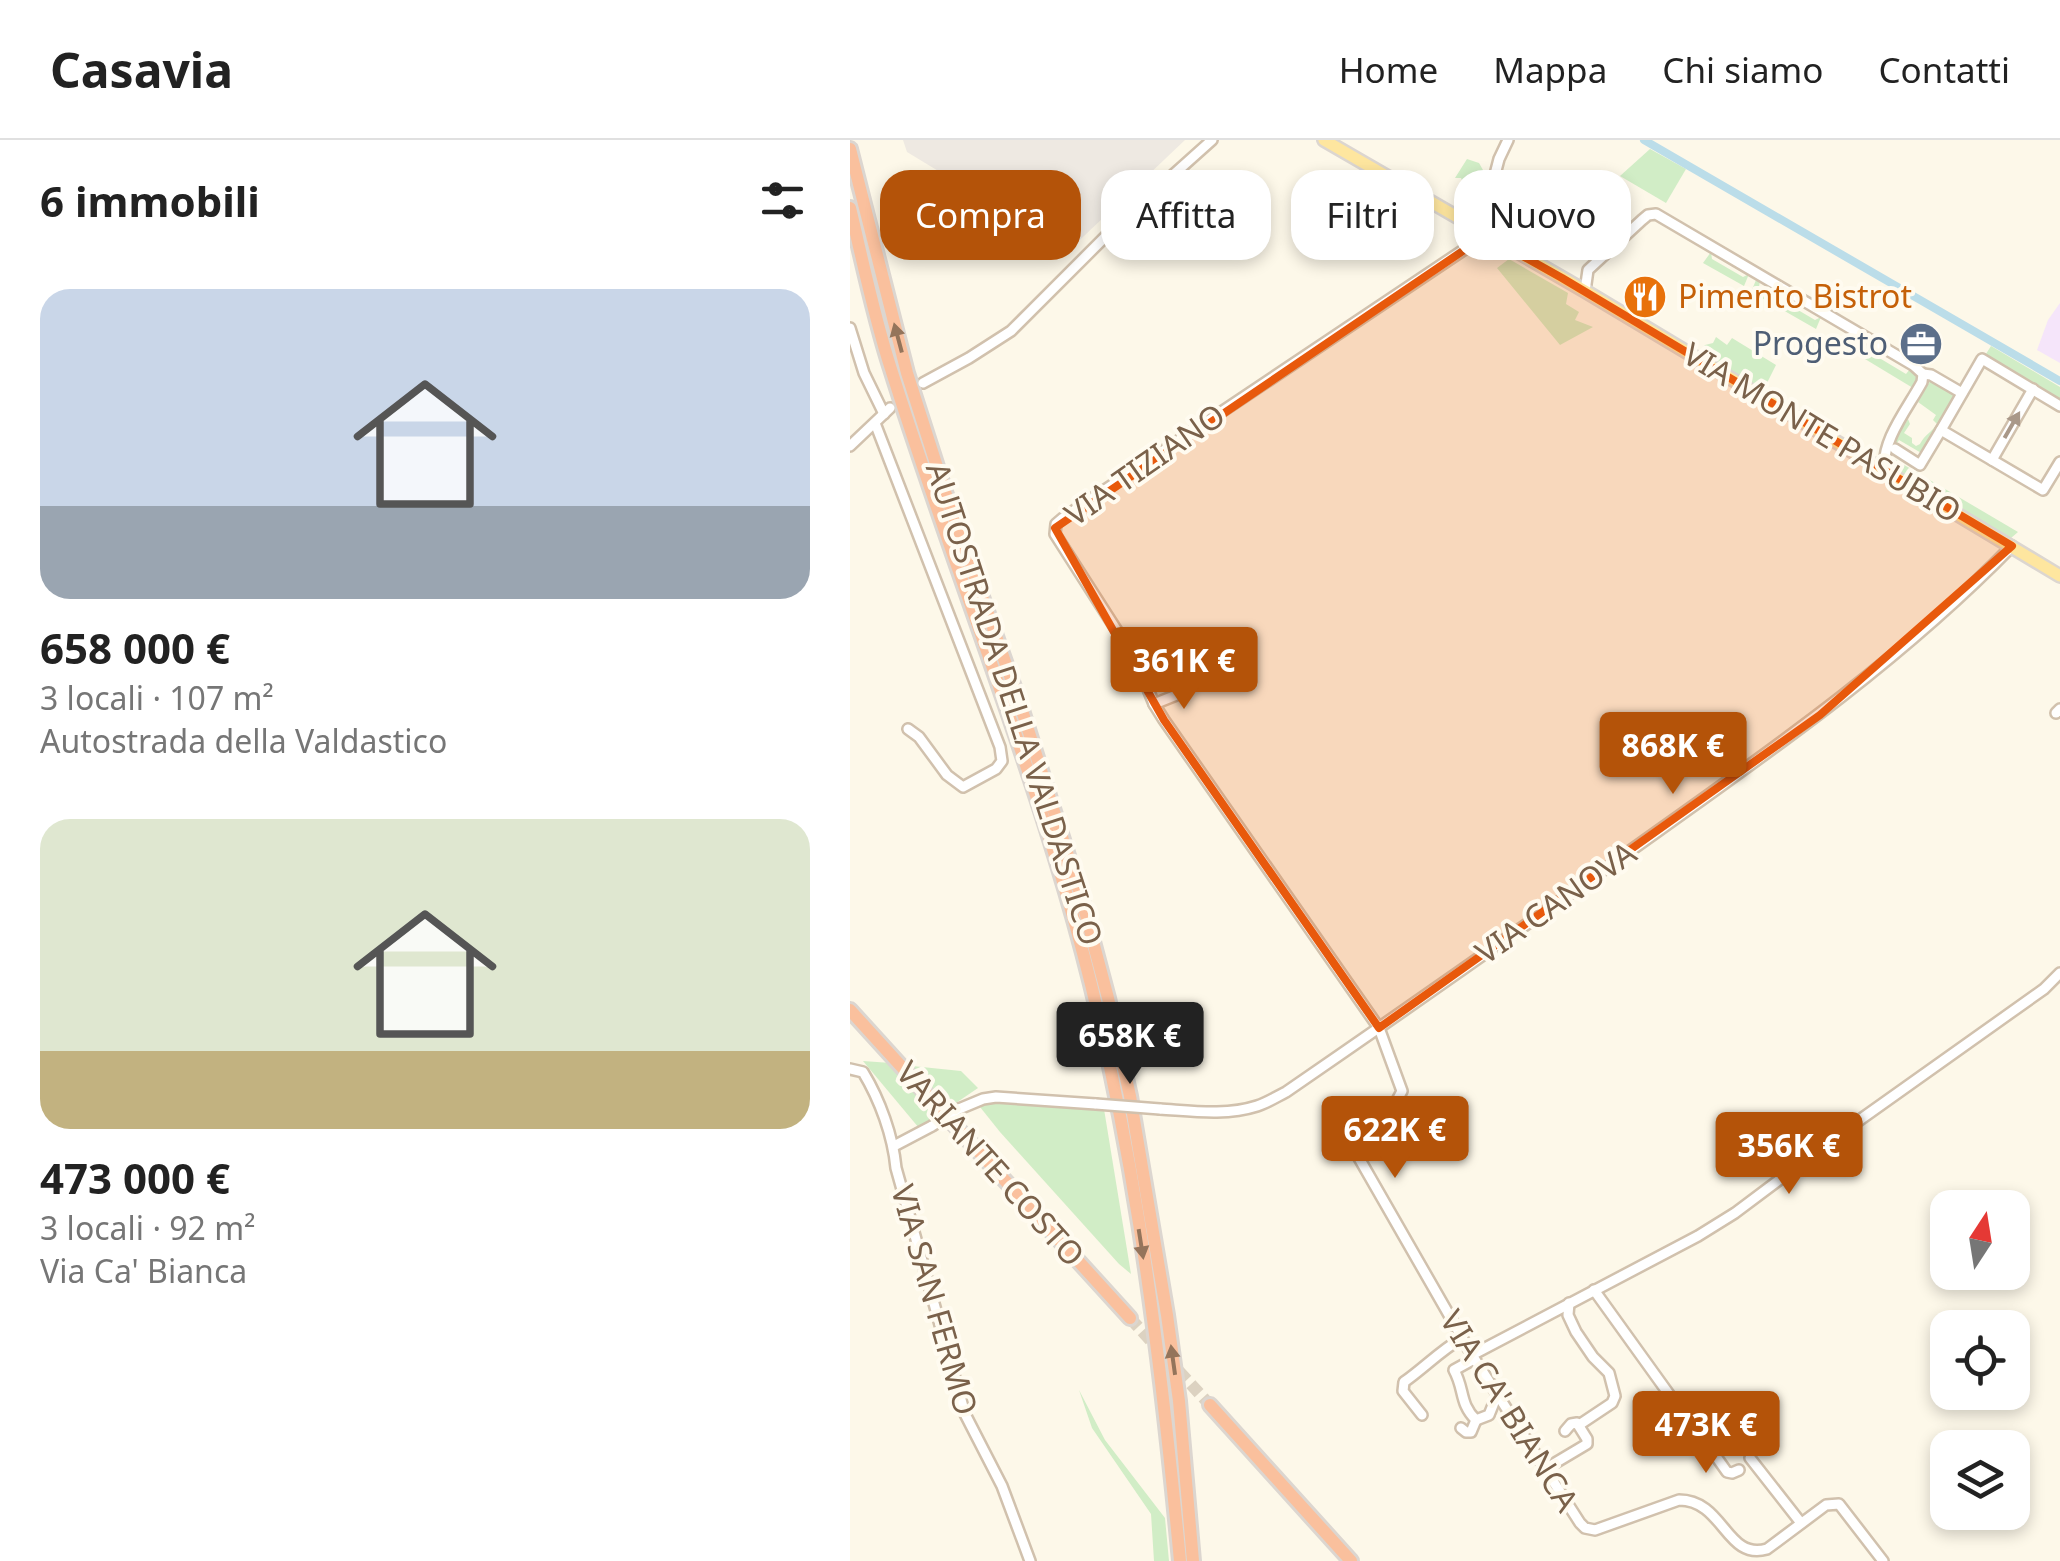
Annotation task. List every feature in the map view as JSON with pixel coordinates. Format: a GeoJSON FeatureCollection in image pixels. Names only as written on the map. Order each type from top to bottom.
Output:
{"type":"FeatureCollection","features":[{"type":"Feature","properties":{"kind":"highway","name":"AUTOSTRADA DELLA VALDASTICO"},"geometry":{"type":"LineString","coordinates":[[850,148],[907,373],[1020,704],[1082,900],[1108,998],[1130,1096],[1167,1315],[1193,1561]]}},
{"type":"Feature","properties":{"kind":"highway","name":"AUTOSTRADA DELLA VALDASTICO"},"geometry":{"type":"LineString","coordinates":[[850,208],[889,365],[1009,710],[1094,1000],[1116,1096],[1154,1321],[1180,1561]]}},
{"type":"Feature","properties":{"kind":"highway","name":"VARIANTE COSTO"},"geometry":{"type":"LineString","coordinates":[[850,1010],[1130,1318]]}},
{"type":"Feature","properties":{"kind":"highway"},"geometry":{"type":"LineString","coordinates":[[1210,1405],[1351,1561]]}},
{"type":"Feature","properties":{"kind":"main road","name":"VIA MONTE PASUBIO"},"geometry":{"type":"LineString","coordinates":[[1324,140],[1454,217]]}},
{"type":"Feature","properties":{"kind":"main road","name":"VIA MONTE PASUBIO"},"geometry":{"type":"LineString","coordinates":[[1530,260],[2060,576]]}},
{"type":"Feature","properties":{"kind":"street"},"geometry":{"type":"LineString","coordinates":[[922,384],[1012,331],[1116,226],[1212,140]]}},
{"type":"Feature","properties":{"kind":"street"},"geometry":{"type":"LineString","coordinates":[[1496,170],[1508,140]]}},
{"type":"Feature","properties":{"kind":"street"},"geometry":{"type":"LineString","coordinates":[[1562,278],[1588,270],[1648,215],[1656,214],[1913,364],[1923,374],[1962,393]]}},
{"type":"Feature","properties":{"kind":"street","name":"VIA TIZIANO"},"geometry":{"type":"LineString","coordinates":[[1379,1028],[1154,704],[1144,672],[1055,534],[1056,524],[1454,257]]}},
{"type":"Feature","properties":{"kind":"street"},"geometry":{"type":"LineString","coordinates":[[1585,291],[1588,270]]}},
{"type":"Feature","properties":{"kind":"street"},"geometry":{"type":"LineString","coordinates":[[850,328],[864,373],[887,411],[850,446]]}},
{"type":"Feature","properties":{"kind":"street"},"geometry":{"type":"LineString","coordinates":[[1891,447],[1920,464],[1982,359],[2060,406]]}},
{"type":"Feature","properties":{"kind":"street"},"geometry":{"type":"LineString","coordinates":[[1885,471],[1883,455],[1891,447],[1923,374]]}},
{"type":"Feature","properties":{"kind":"street"},"geometry":{"type":"LineString","coordinates":[[1992,460],[2033,390]]}},
{"type":"Feature","properties":{"kind":"street"},"geometry":{"type":"LineString","coordinates":[[875,423],[1000,747],[1002,764],[963,787],[946,775],[919,737],[908,729]]}},
{"type":"Feature","properties":{"kind":"street"},"geometry":{"type":"LineString","coordinates":[[1941,430],[2043,490],[2060,462]]}},
{"type":"Feature","properties":{"kind":"street"},"geometry":{"type":"LineString","coordinates":[[1865,460],[1891,447]]}},
{"type":"Feature","properties":{"kind":"street","name":"VIA CANOVA"},"geometry":{"type":"LineString","coordinates":[[894,1146],[959,1109],[996,1097],[1214,1112],[1257,1106],[1286,1092],[1820,715],[1978,580],[2012,546]]}},
{"type":"Feature","properties":{"kind":"street"},"geometry":{"type":"LineString","coordinates":[[1154,704],[1191,685]]}},
{"type":"Feature","properties":{"kind":"street"},"geometry":{"type":"LineString","coordinates":[[1476,1420],[1462,1402],[1462,1387],[1454,1370],[1735,1213],[2044,989],[2060,973]]}},
{"type":"Feature","properties":{"kind":"street","name":"VIA CA' BIANCA"},"geometry":{"type":"LineString","coordinates":[[1379,1028],[1402,1091],[1390,1111],[1351,1144],[1473,1357],[1580,1524],[1590,1530],[1686,1500],[1703,1507],[1733,1546],[1750,1556],[1767,1550],[1826,1506],[1839,1504],[1883,1561]]}},
{"type":"Feature","properties":{"kind":"street","name":"VIA SAN FERMO"},"geometry":{"type":"LineString","coordinates":[[850,1070],[863,1072],[894,1146],[903,1196],[966,1414],[1002,1486],[1030,1561]]}},
{"type":"Feature","properties":{"kind":"street"},"geometry":{"type":"LineString","coordinates":[[1594,1290],[1698,1436],[1711,1440],[1724,1433]]}},
{"type":"Feature","properties":{"kind":"street"},"geometry":{"type":"LineString","coordinates":[[1564,1431],[1612,1404],[1616,1396],[1609,1373],[1576,1332],[1568,1315],[1569,1303]]}},
{"type":"Feature","properties":{"kind":"street"},"geometry":{"type":"LineString","coordinates":[[1422,1415],[1403,1391],[1404,1382],[1462,1338]]}},
{"type":"Feature","properties":{"kind":"street"},"geometry":{"type":"LineString","coordinates":[[1461,1428],[1471,1432],[1476,1420],[1489,1414],[1497,1394]]}},
{"type":"Feature","properties":{"kind":"street"},"geometry":{"type":"LineString","coordinates":[[1545,1469],[1587,1444],[1579,1425]]}},
{"type":"Feature","properties":{"kind":"street"},"geometry":{"type":"LineString","coordinates":[[1711,1440],[1710,1448],[1727,1472],[1739,1470]]}},
{"type":"Feature","properties":{"kind":"street"},"geometry":{"type":"LineString","coordinates":[[1750,1458],[1801,1524]]}},
{"type":"Feature","properties":{"kind":"highlighted area"},"geometry":{"type":"Polygon","coordinates":[[[1480,232],[1562,278],[2012,546],[1820,715],[1379,1028],[1164,720],[1055,528],[1476,242],[1480,232]]]}},
{"type":"Feature","properties":{"kind":"shaded area"},"geometry":{"type":"Polygon","coordinates":[[[903,140],[1185,140],[1153,170],[1101,170],[1101,220],[1081,239],[1081,170],[937,170],[907,152],[903,140]]]}},
{"type":"Feature","properties":{"kind":"shaded area"},"geometry":{"type":"Polygon","coordinates":[[[2060,303],[2060,363],[2037,350],[2048,320],[2060,303]]]}},
{"type":"Feature","properties":{"kind":"green space"},"geometry":{"type":"Polygon","coordinates":[[[1650,149],[1686,169],[1666,203],[1631,182],[1631,170],[1627,170],[1650,149]]]}},
{"type":"Feature","properties":{"kind":"green space"},"geometry":{"type":"Polygon","coordinates":[[[1467,159],[1479,163],[1483,170],[1460,170],[1467,159]]]}},
{"type":"Feature","properties":{"kind":"green space"},"geometry":{"type":"Polygon","coordinates":[[[1711,252],[1712,259],[1743,277],[1749,274],[1744,286],[1703,263],[1711,252]]]}},
{"type":"Feature","properties":{"kind":"green space"},"geometry":{"type":"Polygon","coordinates":[[[1511,260],[1568,293],[1566,304],[1579,312],[1575,320],[1593,327],[1560,345],[1497,268],[1511,260]]]}},
{"type":"Feature","properties":{"kind":"green space"},"geometry":{"type":"Polygon","coordinates":[[[1756,280],[1760,281],[1759,287],[1815,320],[1821,317],[1816,329],[1751,292],[1756,280]]]}},
{"type":"Feature","properties":{"kind":"green space"},"geometry":{"type":"Polygon","coordinates":[[[1716,337],[1727,345],[1732,338],[1776,365],[1762,393],[1699,355],[1716,337]]]}},
{"type":"Feature","properties":{"kind":"green space"},"geometry":{"type":"Polygon","coordinates":[[[1866,343],[1866,350],[1906,374],[1910,369],[1917,380],[1913,388],[1860,356],[1866,343]]]}},
{"type":"Feature","properties":{"kind":"green space"},"geometry":{"type":"Polygon","coordinates":[[[1991,346],[2060,387],[2060,399],[1984,357],[1991,346]]]}},
{"type":"Feature","properties":{"kind":"green space"},"geometry":{"type":"Polygon","coordinates":[[[1930,381],[1957,397],[1923,454],[1899,440],[1889,456],[2018,532],[2011,538],[1889,469],[1886,454],[1908,419],[1910,424],[1904,433],[1916,446],[1937,424],[1933,420],[1936,415],[1918,402],[1930,381]]]}},
{"type":"Feature","properties":{"kind":"green space"},"geometry":{"type":"Polygon","coordinates":[[[863,1061],[891,1063],[938,1115],[919,1128],[863,1061]]]}},
{"type":"Feature","properties":{"kind":"green space"},"geometry":{"type":"Polygon","coordinates":[[[912,1066],[961,1071],[978,1088],[950,1107],[912,1066]]]}},
{"type":"Feature","properties":{"kind":"green space"},"geometry":{"type":"Polygon","coordinates":[[[999,1100],[1104,1109],[1131,1274],[980,1107],[999,1100]]]}},
{"type":"Feature","properties":{"kind":"green space"},"geometry":{"type":"Polygon","coordinates":[[[1079,1390],[1105,1440],[1165,1518],[1169,1561],[1154,1561],[1151,1514],[1092,1428],[1079,1390]]]}},
{"type":"Feature","properties":{"kind":"waterway"},"geometry":{"type":"LineString","coordinates":[[1644,140],[2060,381]]}},
{"type":"Feature","properties":{"kind":"tunnel"},"geometry":{"type":"LineString","coordinates":[[890,408],[923,383]]}},
{"type":"Feature","properties":{"kind":"tunnel"},"geometry":{"type":"LineString","coordinates":[[1130,1318],[1210,1405]]}},
{"type":"Feature","properties":{"kind":"place","name":"Pimento Bistrot"},"geometry":{"type":"Point","coordinates":[1645,297]}},
{"type":"Feature","properties":{"kind":"place","name":"Progesto"},"geometry":{"type":"Point","coordinates":[1921,344]}}]}
